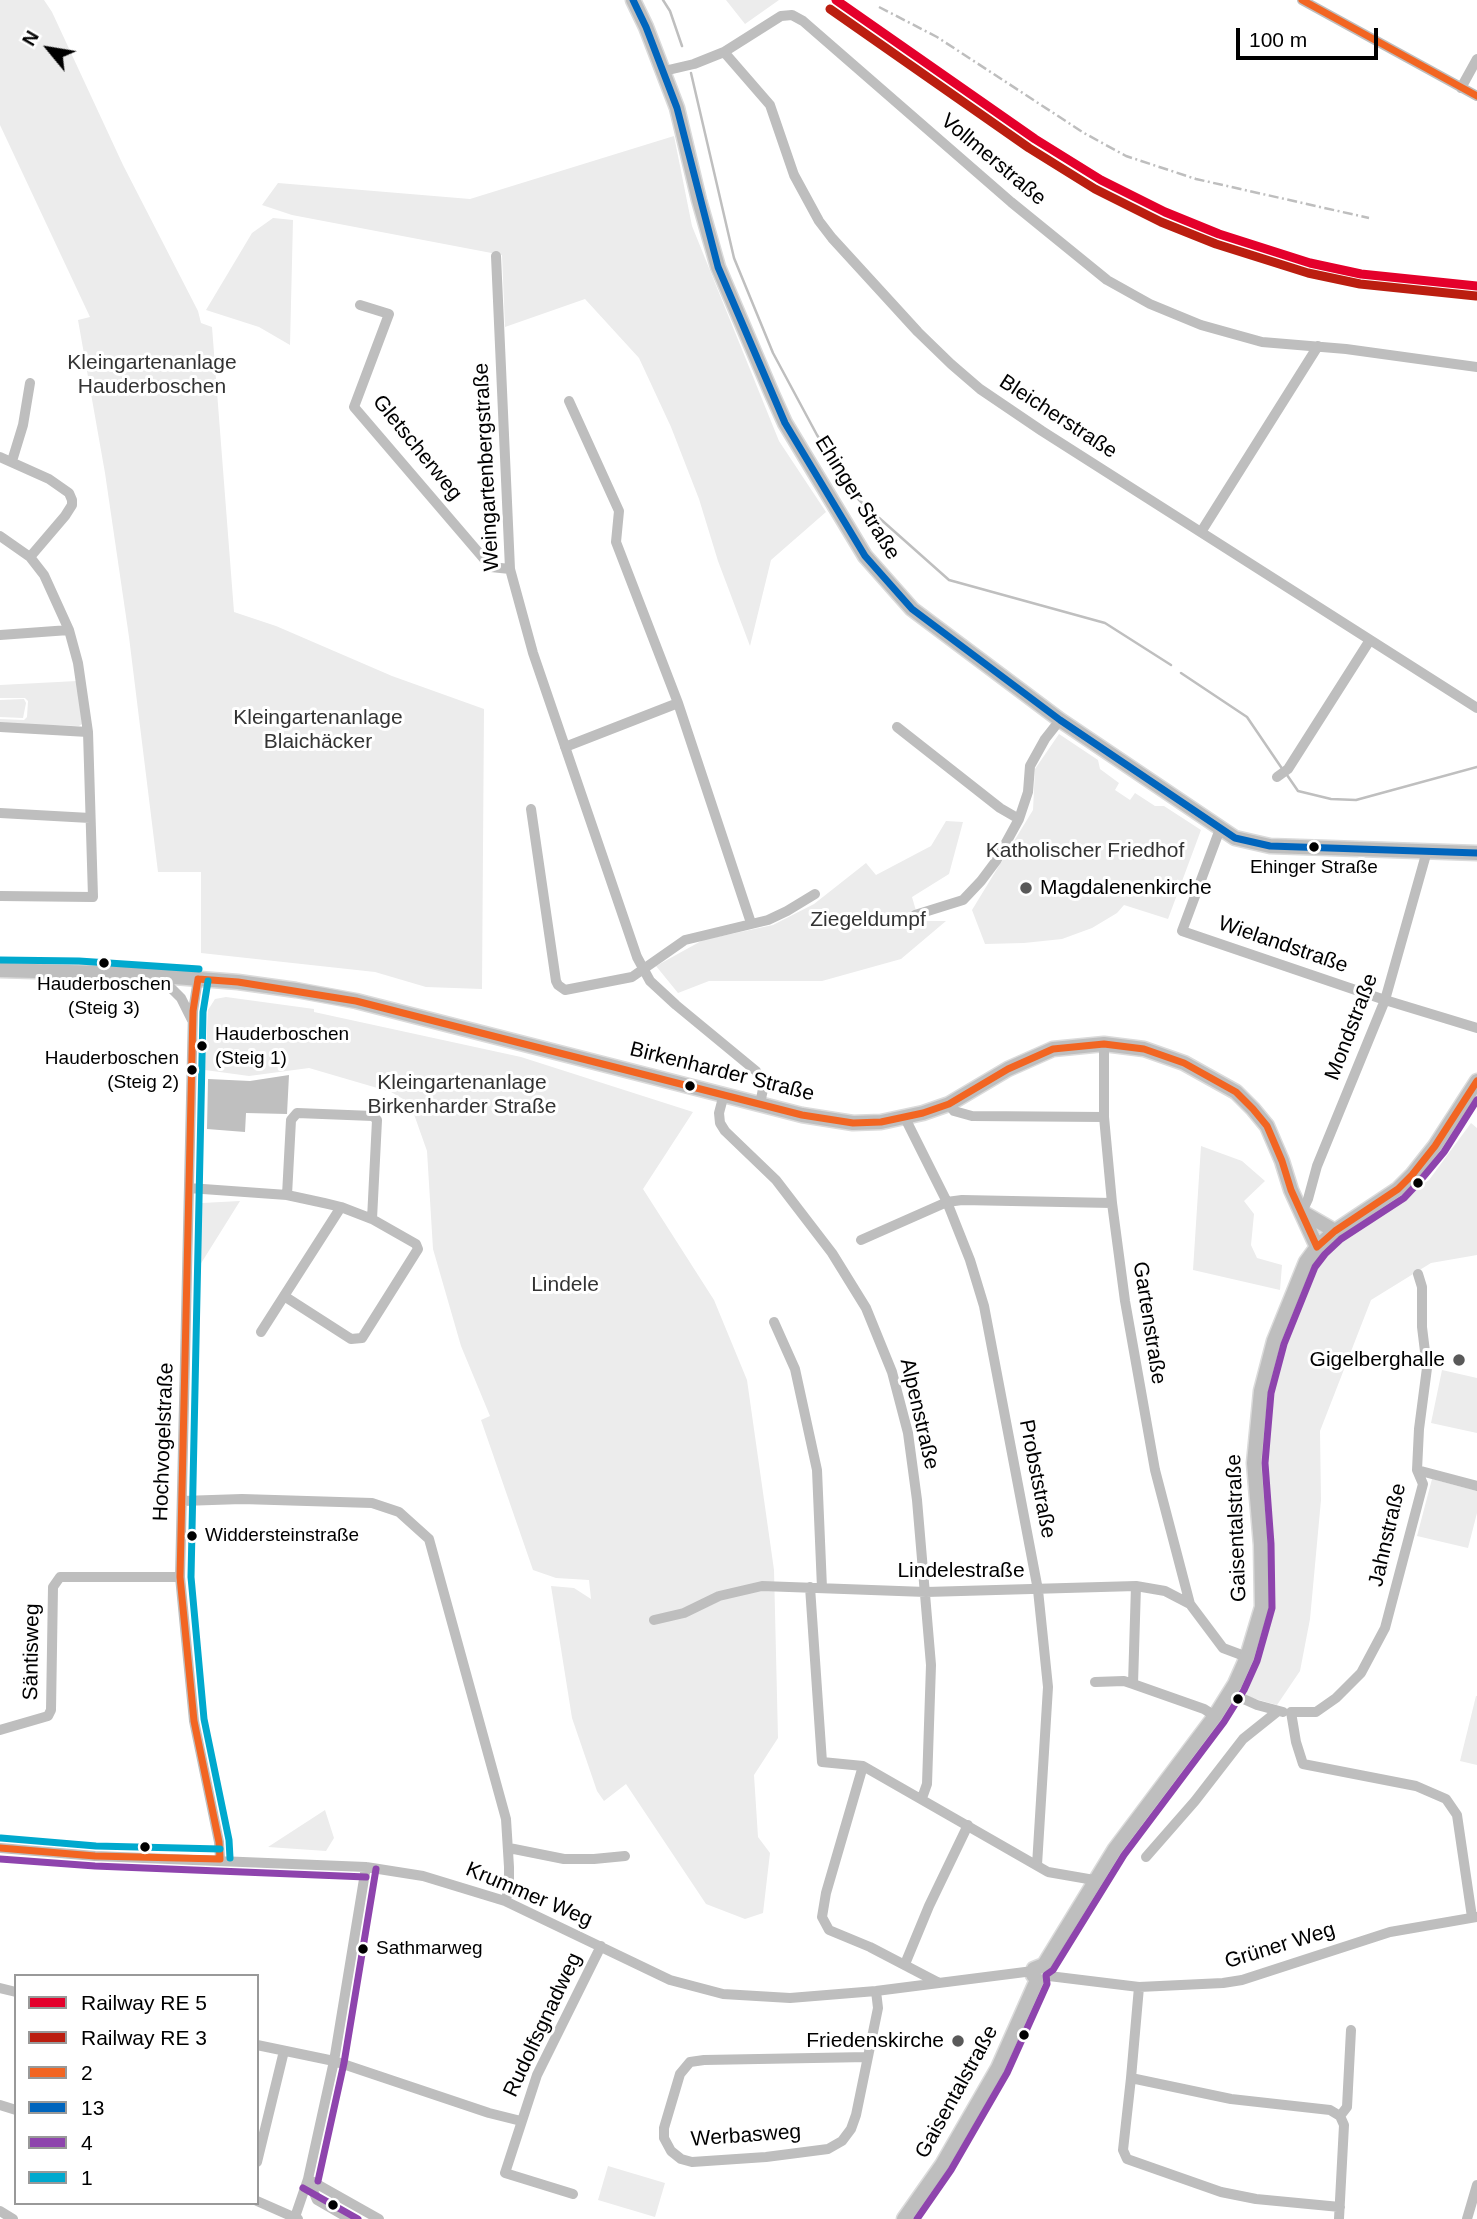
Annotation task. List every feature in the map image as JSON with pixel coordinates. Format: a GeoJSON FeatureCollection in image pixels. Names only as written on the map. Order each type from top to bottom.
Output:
{"type":"FeatureCollection","features":[{"type":"Feature","properties":{"kind":"main road","name":"Ehinger Straße"},"geometry":{"type":"LineString","coordinates":[[633,0],[664,71],[684,133],[710,239],[732,302],[785,423],[865,556],[912,609],[1060,720],[1235,838],[1264,845],[1477,853]]}},
{"type":"Feature","properties":{"kind":"main road","name":"Birkenharder Straße"},"geometry":{"type":"LineString","coordinates":[[0,970],[78,971],[296,989],[356,1001],[802,1115],[853,1123],[905,1118],[949,1104],[1008,1069],[1054,1049],[1104,1044],[1135,1047],[1184,1063],[1236,1092],[1253,1108],[1267,1126],[1317,1247]]}},
{"type":"Feature","properties":{"kind":"main road","name":"Gaisentalstraße"},"geometry":{"type":"LineString","coordinates":[[904,2219],[942,2165],[987,2088],[1041,1973],[1094,1880],[1154,1794],[1215,1716],[1230,1693],[1247,1657],[1262,1607],[1261,1545],[1254,1462],[1261,1391],[1274,1341],[1306,1262],[1317,1247],[1335,1231],[1398,1189],[1412,1175],[1435,1146],[1477,1081]]}},
{"type":"Feature","properties":{"kind":"main road"},"geometry":{"type":"LineString","coordinates":[[1302,1212],[1335,1231]]}},
{"type":"Feature","properties":{"kind":"street"},"geometry":{"type":"LineString","coordinates":[[1302,0],[1477,96]]}},
{"type":"Feature","properties":{"kind":"street","name":"Vollmerstraße"},"geometry":{"type":"LineString","coordinates":[[664,71],[694,64],[724,52],[781,16],[792,15],[803,21],[1010,202],[1107,280],[1150,304],[1238,338],[1477,367]]}},
{"type":"Feature","properties":{"kind":"street","name":"Bleicherstraße"},"geometry":{"type":"LineString","coordinates":[[724,52],[771,105],[794,175],[818,221],[918,332],[980,389],[1477,708]]}},
{"type":"Feature","properties":{"kind":"street"},"geometry":{"type":"LineString","coordinates":[[1461,88],[1477,60]]}},
{"type":"Feature","properties":{"kind":"street","name":"Weingartenbergstraße"},"geometry":{"type":"LineString","coordinates":[[496,256],[510,569],[533,653],[637,957],[650,981],[756,1071],[764,1084],[760,1104]]}},
{"type":"Feature","properties":{"kind":"street","name":"Gletscherweg"},"geometry":{"type":"LineString","coordinates":[[360,305],[388,314],[354,407],[491,566],[510,569]]}},
{"type":"Feature","properties":{"kind":"street"},"geometry":{"type":"LineString","coordinates":[[1201,532],[1318,346]]}},
{"type":"Feature","properties":{"kind":"street"},"geometry":{"type":"LineString","coordinates":[[12,461],[23,425],[30,383]]}},
{"type":"Feature","properties":{"kind":"street"},"geometry":{"type":"LineString","coordinates":[[569,401],[619,511],[616,542],[678,703],[751,923]]}},
{"type":"Feature","properties":{"kind":"street"},"geometry":{"type":"LineString","coordinates":[[0,457],[49,479],[69,494],[72,500],[65,516],[30,557]]}},
{"type":"Feature","properties":{"kind":"street"},"geometry":{"type":"LineString","coordinates":[[0,536],[30,557],[48,583],[69,630],[81,677],[88,732],[93,897],[0,896]]}},
{"type":"Feature","properties":{"kind":"street"},"geometry":{"type":"LineString","coordinates":[[0,635],[69,630]]}},
{"type":"Feature","properties":{"kind":"street"},"geometry":{"type":"LineString","coordinates":[[1277,777],[1288,769],[1370,640]]}},
{"type":"Feature","properties":{"kind":"street"},"geometry":{"type":"LineString","coordinates":[[565,747],[678,703]]}},
{"type":"Feature","properties":{"kind":"street"},"geometry":{"type":"LineString","coordinates":[[915,915],[963,900],[996,861],[1019,819],[1028,792],[1030,766],[1045,739],[1060,720]]}},
{"type":"Feature","properties":{"kind":"street"},"geometry":{"type":"LineString","coordinates":[[0,727],[88,732]]}},
{"type":"Feature","properties":{"kind":"street"},"geometry":{"type":"LineString","coordinates":[[897,727],[1000,808],[1019,819]]}},
{"type":"Feature","properties":{"kind":"street"},"geometry":{"type":"LineString","coordinates":[[531,809],[558,985],[570,991],[632,977],[685,940],[768,920],[815,894]]}},
{"type":"Feature","properties":{"kind":"street"},"geometry":{"type":"LineString","coordinates":[[0,813],[90,818]]}},
{"type":"Feature","properties":{"kind":"street","name":"Wielandstraße"},"geometry":{"type":"LineString","coordinates":[[1220,829],[1182,931],[1385,1000],[1477,1028]]}},
{"type":"Feature","properties":{"kind":"street","name":"Mondstraße"},"geometry":{"type":"LineString","coordinates":[[1302,1212],[1317,1166],[1385,1000],[1427,851]]}},
{"type":"Feature","properties":{"kind":"street"},"geometry":{"type":"LineString","coordinates":[[150,976],[165,982],[181,998],[193,1022]]}},
{"type":"Feature","properties":{"kind":"street","name":"Hochvogelstraße"},"geometry":{"type":"LineString","coordinates":[[198,979],[193,1022],[188,1188],[180,1577],[194,1721],[219,1842],[220,1859]]}},
{"type":"Feature","properties":{"kind":"street","name":"Gartenstraße"},"geometry":{"type":"LineString","coordinates":[[1104,1044],[1104,1117],[1125,1301],[1155,1470],[1190,1604]]}},
{"type":"Feature","properties":{"kind":"street","name":"Alpenstraße"},"geometry":{"type":"LineString","coordinates":[[724,1094],[719,1113],[720,1123],[776,1180],[832,1253],[866,1308],[892,1372],[908,1433],[926,1592],[931,1677],[927,1784],[922,1798]]}},
{"type":"Feature","properties":{"kind":"street"},"geometry":{"type":"LineString","coordinates":[[949,1104],[954,1111],[972,1116],[1104,1117]]}},
{"type":"Feature","properties":{"kind":"street"},"geometry":{"type":"LineString","coordinates":[[287,1195],[291,1120],[297,1113],[373,1116],[377,1120],[372,1219]]}},
{"type":"Feature","properties":{"kind":"street","name":"Probststraße"},"geometry":{"type":"LineString","coordinates":[[905,1118],[947,1202],[970,1260],[984,1306],[1038,1590],[1048,1687],[1037,1865]]}},
{"type":"Feature","properties":{"kind":"street"},"geometry":{"type":"LineString","coordinates":[[188,1188],[287,1195],[341,1207],[372,1219],[416,1244],[418,1249],[362,1338],[351,1339],[284,1296]]}},
{"type":"Feature","properties":{"kind":"street"},"geometry":{"type":"LineString","coordinates":[[861,1240],[947,1202],[962,1199],[1112,1203]]}},
{"type":"Feature","properties":{"kind":"street"},"geometry":{"type":"LineString","coordinates":[[261,1332],[341,1207]]}},
{"type":"Feature","properties":{"kind":"street","name":"Jahnstraße"},"geometry":{"type":"LineString","coordinates":[[1230,1693],[1278,1711],[1317,1712],[1336,1698],[1361,1673],[1385,1628],[1423,1484],[1417,1470],[1427,1368],[1422,1326],[1422,1287],[1418,1274]]}},
{"type":"Feature","properties":{"kind":"street"},"geometry":{"type":"LineString","coordinates":[[774,1322],[795,1368],[817,1470],[822,1588]]}},
{"type":"Feature","properties":{"kind":"street"},"geometry":{"type":"LineString","coordinates":[[1417,1470],[1477,1486]]}},
{"type":"Feature","properties":{"kind":"street"},"geometry":{"type":"LineString","coordinates":[[182,1501],[242,1499],[372,1503],[399,1512],[429,1539],[506,1819],[509,1890],[505,1901]]}},
{"type":"Feature","properties":{"kind":"street","name":"Säntisweg"},"geometry":{"type":"LineString","coordinates":[[0,1730],[48,1716],[51,1710],[53,1587],[60,1577],[180,1577]]}},
{"type":"Feature","properties":{"kind":"street","name":"Lindelestraße"},"geometry":{"type":"LineString","coordinates":[[653,1620],[684,1613],[719,1596],[762,1586],[926,1592],[1136,1586],[1165,1591],[1190,1604],[1223,1648],[1247,1657]]}},
{"type":"Feature","properties":{"kind":"street"},"geometry":{"type":"LineString","coordinates":[[1133,1684],[1136,1586]]}},
{"type":"Feature","properties":{"kind":"street"},"geometry":{"type":"LineString","coordinates":[[810,1587],[822,1762],[863,1766],[1048,1871],[1094,1880]]}},
{"type":"Feature","properties":{"kind":"street"},"geometry":{"type":"LineString","coordinates":[[1095,1682],[1124,1681],[1204,1709],[1215,1716]]}},
{"type":"Feature","properties":{"kind":"street"},"geometry":{"type":"LineString","coordinates":[[1146,1857],[1195,1801],[1243,1739],[1278,1711]]}},
{"type":"Feature","properties":{"kind":"street"},"geometry":{"type":"LineString","coordinates":[[1291,1712],[1303,1764],[1416,1786],[1446,1799],[1457,1815],[1475,1917]]}},
{"type":"Feature","properties":{"kind":"street"},"geometry":{"type":"LineString","coordinates":[[863,1766],[826,1893],[822,1917],[829,1930],[905,1964],[939,1983]]}},
{"type":"Feature","properties":{"kind":"street"},"geometry":{"type":"LineString","coordinates":[[905,1964],[968,1825]]}},
{"type":"Feature","properties":{"kind":"street","name":"Krummer Weg"},"geometry":{"type":"LineString","coordinates":[[0,1848],[95,1856],[366,1867],[437,1879],[505,1901],[670,1980],[723,1994],[790,1998],[1041,1973]]}},
{"type":"Feature","properties":{"kind":"street"},"geometry":{"type":"LineString","coordinates":[[509,1848],[564,1858],[625,1857]]}},
{"type":"Feature","properties":{"kind":"street"},"geometry":{"type":"LineString","coordinates":[[259,2202],[296,2218],[308,2179],[334,2061],[366,1867]]}},
{"type":"Feature","properties":{"kind":"street","name":"Grüner Weg"},"geometry":{"type":"LineString","coordinates":[[1041,1973],[1139,1987],[1242,1980],[1390,1932],[1475,1917]]}},
{"type":"Feature","properties":{"kind":"street","name":"Rudolfsgnadweg"},"geometry":{"type":"LineString","coordinates":[[573,2194],[505,2173],[537,2075],[601,1946]]}},
{"type":"Feature","properties":{"kind":"street"},"geometry":{"type":"LineString","coordinates":[[1131,2078],[1231,2099],[1330,2110],[1340,2116],[1344,2124],[1339,2213],[1221,2192],[1127,2159],[1123,2150],[1139,1987]]}},
{"type":"Feature","properties":{"kind":"street","name":"Werbasweg"},"geometry":{"type":"LineString","coordinates":[[868,2057],[690,2062],[680,2074],[664,2128],[664,2138],[671,2151],[681,2159],[692,2162],[828,2149],[842,2141],[851,2129],[856,2115],[868,2057],[878,2008],[876,1991]]}},
{"type":"Feature","properties":{"kind":"street"},"geometry":{"type":"LineString","coordinates":[[1340,2116],[1347,2107],[1351,2030]]}},
{"type":"Feature","properties":{"kind":"street"},"geometry":{"type":"LineString","coordinates":[[259,2045],[334,2061],[489,2113],[521,2121]]}},
{"type":"Feature","properties":{"kind":"street"},"geometry":{"type":"LineString","coordinates":[[259,2154],[284,2051]]}},
{"type":"Feature","properties":{"kind":"street"},"geometry":{"type":"LineString","coordinates":[[308,2179],[377,2219]]}},
{"type":"Feature","properties":{"kind":"street"},"geometry":{"type":"LineString","coordinates":[[308,2179],[317,2200],[350,2219]]}},
{"type":"Feature","properties":{"kind":"street"},"geometry":{"type":"LineString","coordinates":[[1467,2219],[1477,2185]]}},
{"type":"Feature","properties":{"kind":"street"},"geometry":{"type":"LineString","coordinates":[[0,2211],[13,2219]]}},
{"type":"Feature","properties":{"kind":"green space"},"geometry":{"type":"Polygon","coordinates":[[[0,0],[44,0],[52,12],[123,165],[198,311],[201,323],[212,327],[234,612],[276,626],[392,676],[484,709],[482,989],[426,987],[375,972],[201,953],[201,872],[158,872],[129,637],[105,473],[78,320],[90,317],[0,125],[0,0]]]}},
{"type":"Feature","properties":{"kind":"green space"},"geometry":{"type":"Polygon","coordinates":[[[726,0],[779,0],[745,24],[726,0]]]}},
{"type":"Feature","properties":{"kind":"green space"},"geometry":{"type":"Polygon","coordinates":[[[674,136],[692,226],[779,441],[826,512],[771,560],[750,646],[718,561],[699,499],[671,427],[639,358],[585,299],[505,327],[502,255],[292,215],[262,205],[278,183],[470,199],[674,136]]]}},
{"type":"Feature","properties":{"kind":"green space"},"geometry":{"type":"Polygon","coordinates":[[[273,218],[293,220],[290,345],[259,327],[206,310],[252,233],[273,218]]]}},
{"type":"Feature","properties":{"kind":"green space"},"geometry":{"type":"Polygon","coordinates":[[[77,681],[82,724],[79,726],[0,724],[0,719],[24,720],[27,717],[28,701],[25,698],[0,698],[0,685],[77,681]]]}},
{"type":"Feature","properties":{"kind":"green space"},"geometry":{"type":"Polygon","coordinates":[[[24,699],[26,703],[23,718],[0,717],[0,700],[24,699]]]}},
{"type":"Feature","properties":{"kind":"green space","name":"Katholischer Friedhof"},"geometry":{"type":"Polygon","coordinates":[[[1059,734],[1098,760],[1100,769],[1119,783],[1115,790],[1130,800],[1135,793],[1155,806],[1164,806],[1201,830],[1168,919],[1124,905],[1117,913],[1092,928],[1062,939],[985,944],[972,910],[1033,810],[1035,769],[1059,734]]]}},
{"type":"Feature","properties":{"kind":"green space","name":"Ziegeldumpf"},"geometry":{"type":"Polygon","coordinates":[[[946,821],[963,822],[949,874],[912,897],[919,921],[946,921],[901,959],[822,981],[709,981],[678,993],[656,966],[703,940],[773,925],[814,904],[866,863],[876,875],[931,846],[946,821]]]}},
{"type":"Feature","properties":{"kind":"green space","name":"Lindele"},"geometry":{"type":"Polygon","coordinates":[[[226,997],[314,1009],[314,1012],[521,1057],[693,1112],[643,1189],[714,1300],[747,1380],[774,1570],[778,1738],[754,1775],[758,1837],[770,1853],[763,1913],[745,1919],[706,1904],[626,1784],[604,1801],[597,1791],[572,1718],[551,1586],[574,1588],[591,1599],[589,1580],[556,1578],[533,1570],[481,1420],[490,1416],[461,1346],[433,1249],[427,1151],[410,1103],[391,1092],[309,1068],[249,1076],[205,1070],[208,1010],[215,999],[226,997]]]}},
{"type":"Feature","properties":{"kind":"green space"},"geometry":{"type":"Polygon","coordinates":[[[1471,1123],[1477,1128],[1477,1255],[1431,1263],[1371,1300],[1320,1431],[1321,1500],[1310,1619],[1300,1671],[1277,1705],[1245,1696],[1263,1650],[1273,1610],[1268,1458],[1272,1383],[1282,1340],[1308,1280],[1325,1256],[1341,1240],[1429,1180],[1471,1123]]]}},
{"type":"Feature","properties":{"kind":"green space"},"geometry":{"type":"Polygon","coordinates":[[[1201,1146],[1242,1161],[1265,1181],[1244,1201],[1254,1214],[1251,1245],[1257,1258],[1282,1265],[1280,1290],[1193,1270],[1201,1146]]]}},
{"type":"Feature","properties":{"kind":"green space"},"geometry":{"type":"Polygon","coordinates":[[[240,1201],[200,1265],[202,1203],[240,1201]]]}},
{"type":"Feature","properties":{"kind":"green space"},"geometry":{"type":"Polygon","coordinates":[[[1442,1370],[1477,1378],[1477,1433],[1431,1423],[1442,1370]]]}},
{"type":"Feature","properties":{"kind":"green space"},"geometry":{"type":"Polygon","coordinates":[[[1432,1479],[1477,1491],[1477,1513],[1468,1548],[1417,1536],[1432,1479]]]}},
{"type":"Feature","properties":{"kind":"green space"},"geometry":{"type":"Polygon","coordinates":[[[1477,1696],[1477,1765],[1460,1761],[1477,1696]]]}},
{"type":"Feature","properties":{"kind":"green space"},"geometry":{"type":"Polygon","coordinates":[[[325,1810],[334,1838],[326,1851],[268,1847],[325,1810]]]}},
{"type":"Feature","properties":{"kind":"green space"},"geometry":{"type":"Polygon","coordinates":[[[608,2166],[665,2183],[655,2217],[598,2200],[608,2166]]]}},
{"type":"Feature","properties":{"kind":"shaded area"},"geometry":{"type":"Polygon","coordinates":[[[289,1075],[287,1114],[246,1113],[245,1132],[207,1129],[208,1079],[250,1081],[289,1075]]]}},
{"type":"Feature","properties":{"kind":"waterway"},"geometry":{"type":"LineString","coordinates":[[663,0],[670,11],[682,46]]}},
{"type":"Feature","properties":{"kind":"waterway"},"geometry":{"type":"LineString","coordinates":[[691,73],[734,258],[773,353],[817,435],[859,500],[949,580],[1105,623],[1171,665]]}},
{"type":"Feature","properties":{"kind":"waterway"},"geometry":{"type":"LineString","coordinates":[[1181,673],[1247,717],[1283,770]]}},
{"type":"Feature","properties":{"kind":"waterway"},"geometry":{"type":"LineString","coordinates":[[1287,775],[1298,791],[1331,799],[1356,800],[1477,767]]}},
{"type":"Feature","properties":{"kind":"railway"},"geometry":{"type":"LineString","coordinates":[[879,7],[937,37],[1084,133],[1126,156],[1196,179],[1369,218]]}},
{"type":"Feature","properties":{"kind":"transit line","name":"13"},"geometry":{"type":"LineString","coordinates":[[633,0],[677,108],[718,267],[785,423],[865,556],[912,609],[1060,720],[1235,838],[1270,846],[1477,853]]}},
{"type":"Feature","properties":{"kind":"transit line"},"geometry":{"type":"LineString","coordinates":[[836,0],[1035,139],[1101,180],[1165,212],[1219,234],[1310,263],[1361,274],[1477,286]]}},
{"type":"Feature","properties":{"kind":"transit line","name":"2"},"geometry":{"type":"LineString","coordinates":[[1302,0],[1477,96]]}},
{"type":"Feature","properties":{"kind":"transit line"},"geometry":{"type":"LineString","coordinates":[[830,9],[1029,148],[1095,189],[1161,222],[1216,244],[1308,273],[1360,284],[1476,296]]}},
{"type":"Feature","properties":{"kind":"transit line","name":"1"},"geometry":{"type":"LineString","coordinates":[[0,960],[79,961],[199,969]]}},
{"type":"Feature","properties":{"kind":"transit line","name":"2"},"geometry":{"type":"LineString","coordinates":[[198,979],[238,982],[356,1001],[802,1115],[853,1123],[881,1122],[949,1104],[1008,1069],[1053,1049],[1104,1044],[1144,1049],[1184,1063],[1236,1092],[1253,1109],[1267,1126],[1291,1190],[1317,1247],[1335,1231],[1398,1189],[1412,1175],[1435,1146],[1477,1081]]}},
{"type":"Feature","properties":{"kind":"transit line","name":"2"},"geometry":{"type":"LineString","coordinates":[[198,979],[193,1011],[180,1577],[194,1721],[219,1842],[220,1859]]}},
{"type":"Feature","properties":{"kind":"transit line","name":"1"},"geometry":{"type":"LineString","coordinates":[[208,981],[203,1012],[191,1577],[204,1719],[229,1840],[230,1858]]}},
{"type":"Feature","properties":{"kind":"transit line","name":"4"},"geometry":{"type":"LineString","coordinates":[[917,2219],[951,2170],[1007,2073],[1047,1984],[1046,1975],[1053,1970],[1124,1855],[1224,1722],[1244,1690],[1257,1661],[1272,1608],[1265,1463],[1271,1393],[1284,1344],[1315,1267],[1341,1239],[1404,1198],[1444,1152],[1477,1100]]}},
{"type":"Feature","properties":{"kind":"transit line","name":"1"},"geometry":{"type":"LineString","coordinates":[[1,1838],[96,1846],[220,1849]]}},
{"type":"Feature","properties":{"kind":"transit line","name":"2"},"geometry":{"type":"LineString","coordinates":[[0,1848],[95,1856],[220,1859]]}},
{"type":"Feature","properties":{"kind":"transit line","name":"4"},"geometry":{"type":"LineString","coordinates":[[0,1859],[95,1866],[366,1877]]}},
{"type":"Feature","properties":{"kind":"transit line","name":"4"},"geometry":{"type":"LineString","coordinates":[[318,2181],[344,2063],[376,1869]]}},
{"type":"Feature","properties":{"kind":"transit line","name":"4"},"geometry":{"type":"LineString","coordinates":[[303,2188],[358,2219]]}},
{"type":"Feature","properties":{"kind":"place","name":"Ehinger Straße"},"geometry":{"type":"Point","coordinates":[1314,847]}},
{"type":"Feature","properties":{"kind":"place","name":"Magdalenenkirche"},"geometry":{"type":"Point","coordinates":[1026,888]}},
{"type":"Feature","properties":{"kind":"place","name":"Hauderboschen (Steig 3)"},"geometry":{"type":"Point","coordinates":[104,963]}},
{"type":"Feature","properties":{"kind":"place","name":"Hauderboschen (Steig 1)"},"geometry":{"type":"Point","coordinates":[202,1046]}},
{"type":"Feature","properties":{"kind":"place","name":"Hauderboschen (Steig 2)"},"geometry":{"type":"Point","coordinates":[192,1070]}},
{"type":"Feature","properties":{"kind":"place","name":"Gigelberghalle"},"geometry":{"type":"Point","coordinates":[1459,1360]}},
{"type":"Feature","properties":{"kind":"place","name":"Widdersteinstraße"},"geometry":{"type":"Point","coordinates":[192,1536]}},
{"type":"Feature","properties":{"kind":"place","name":"Sathmarweg"},"geometry":{"type":"Point","coordinates":[363,1949]}},
{"type":"Feature","properties":{"kind":"place","name":"Friedenskirche"},"geometry":{"type":"Point","coordinates":[958,2041]}},
{"type":"Feature","properties":{"kind":"park label","name":"Kleingartenanlage Hauderboschen"},"geometry":{"type":"Point","coordinates":[152,375]}},
{"type":"Feature","properties":{"kind":"park label","name":"Kleingartenanlage Blaichäcker"},"geometry":{"type":"Point","coordinates":[318,730]}},
{"type":"Feature","properties":{"kind":"park label","name":"Kleingartenanlage Birkenharder Straße"},"geometry":{"type":"Point","coordinates":[462,1095]}}]}
